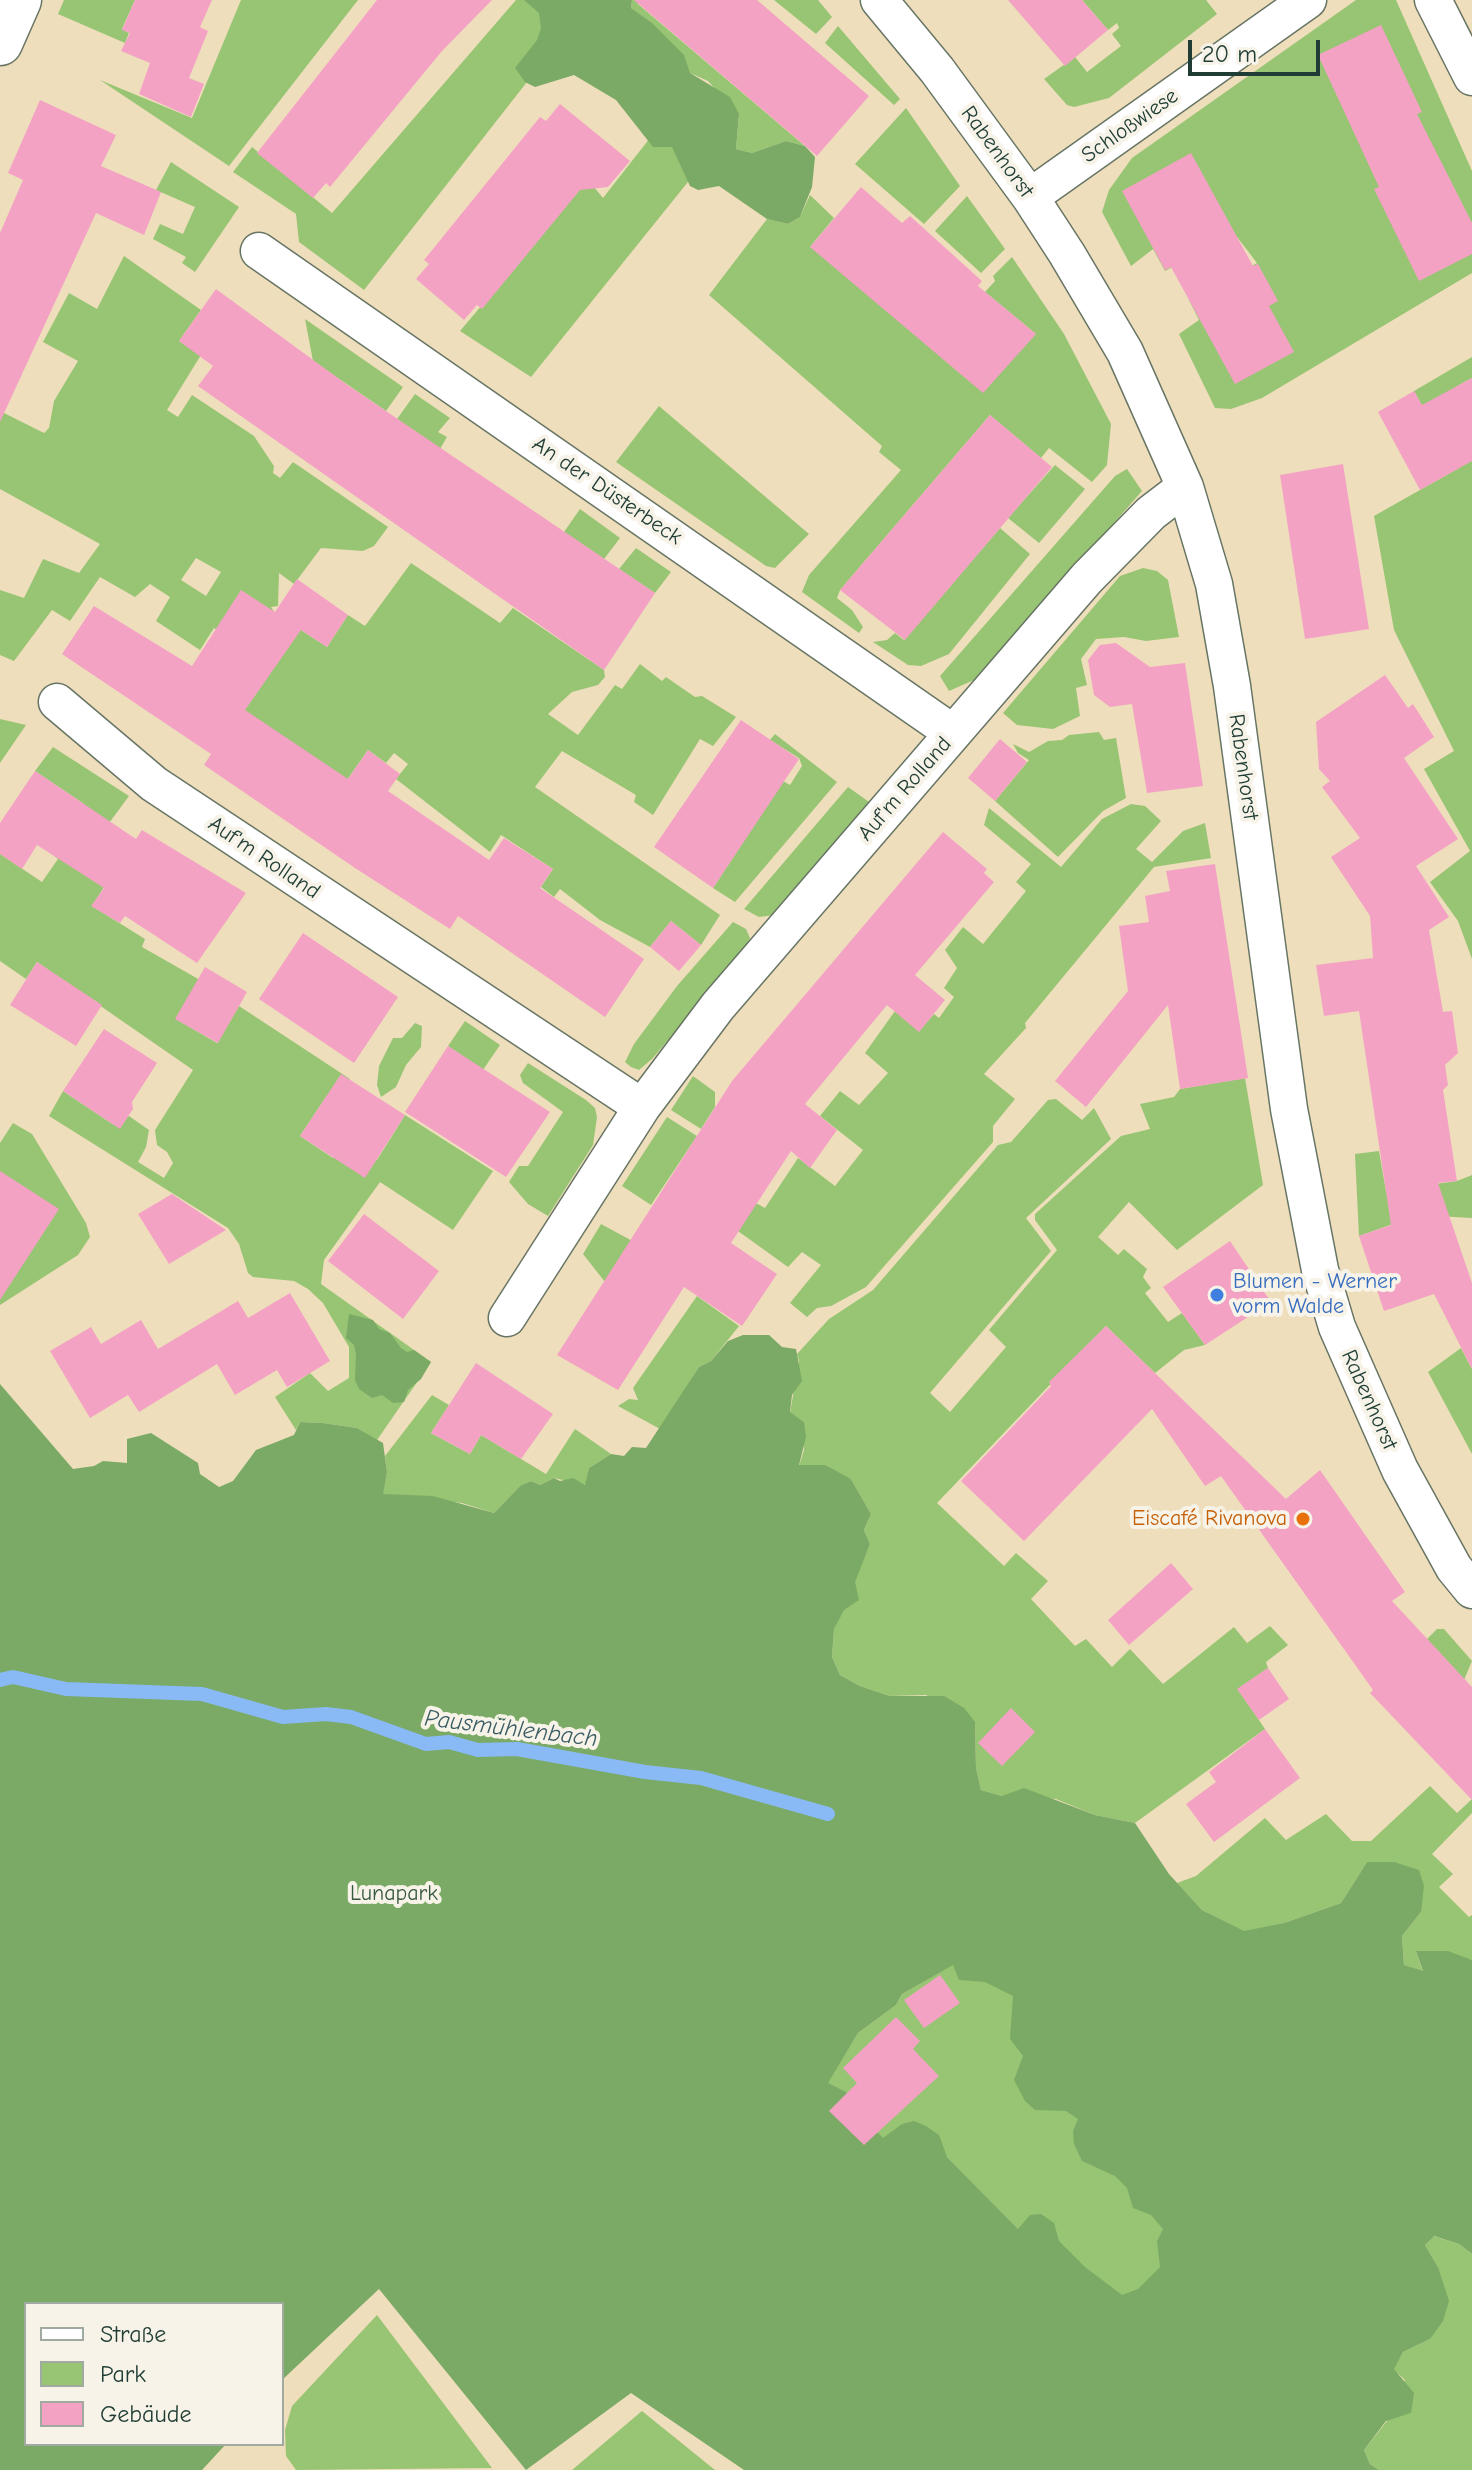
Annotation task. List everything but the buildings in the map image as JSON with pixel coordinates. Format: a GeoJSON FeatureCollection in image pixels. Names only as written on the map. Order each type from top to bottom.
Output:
{"type":"FeatureCollection","features":[{"type":"Feature","properties":{"kind":"street"},"geometry":{"type":"LineString","coordinates":[[0,43],[19,0]]}},
{"type":"Feature","properties":{"kind":"street","name":"Rabenhorst"},"geometry":{"type":"LineString","coordinates":[[879,0],[937,70],[1030,197],[1125,352],[1185,487],[1214,584],[1289,1109],[1320,1270],[1337,1327],[1400,1470],[1454,1568],[1472,1590]]}},
{"type":"Feature","properties":{"kind":"street","name":"Schloßwiese"},"geometry":{"type":"LineString","coordinates":[[1030,197],[1308,0]]}},
{"type":"Feature","properties":{"kind":"street"},"geometry":{"type":"LineString","coordinates":[[1433,0],[1472,77]]}},
{"type":"Feature","properties":{"kind":"street","name":"An der Düsterbeck"},"geometry":{"type":"LineString","coordinates":[[259,251],[953,733]]}},
{"type":"Feature","properties":{"kind":"street","name":"Auf'm Rolland"},"geometry":{"type":"LineString","coordinates":[[507,1318],[642,1107],[718,1006],[1109,554],[1151,513],[1185,487]]}},
{"type":"Feature","properties":{"kind":"street","name":"Auf'm Rolland"},"geometry":{"type":"LineString","coordinates":[[57,702],[154,784],[642,1107]]}},
{"type":"Feature","properties":{"kind":"green space"},"geometry":{"type":"Polygon","coordinates":[[[64,0],[135,0],[122,29],[129,33],[125,43],[58,14],[64,0]]]}},
{"type":"Feature","properties":{"kind":"green space"},"geometry":{"type":"Polygon","coordinates":[[[241,0],[358,0],[229,166],[100,80],[192,118],[241,0]]]}},
{"type":"Feature","properties":{"kind":"green space"},"geometry":{"type":"Polygon","coordinates":[[[516,0],[536,0],[565,27],[545,59],[364,290],[299,242],[296,214],[233,172],[252,147],[332,213],[516,0]]]}},
{"type":"Feature","properties":{"kind":"green space"},"geometry":{"type":"Polygon","coordinates":[[[524,0],[632,0],[631,8],[652,23],[684,55],[690,73],[730,97],[739,114],[736,149],[752,153],[786,141],[805,146],[815,157],[812,187],[800,217],[788,224],[767,219],[719,186],[698,190],[690,186],[672,147],[653,147],[616,100],[574,75],[535,87],[525,82],[515,68],[537,40],[541,28],[539,13],[524,0]]]}},
{"type":"Feature","properties":{"kind":"green space"},"geometry":{"type":"Polygon","coordinates":[[[632,0],[640,0],[638,4],[805,146],[786,141],[752,153],[736,149],[739,115],[708,81],[690,73],[631,8],[632,0]]]}},
{"type":"Feature","properties":{"kind":"green space"},"geometry":{"type":"Polygon","coordinates":[[[774,0],[818,0],[832,17],[816,34],[774,0]]]}},
{"type":"Feature","properties":{"kind":"green space"},"geometry":{"type":"Polygon","coordinates":[[[1082,0],[1206,0],[1217,14],[1109,98],[1074,107],[1067,105],[1044,79],[1075,57],[1087,72],[1121,46],[1112,34],[1119,28],[1117,23],[1108,30],[1082,0]]]}},
{"type":"Feature","properties":{"kind":"green space"},"geometry":{"type":"Polygon","coordinates":[[[1356,0],[1396,0],[1472,171],[1472,273],[1262,398],[1231,409],[1215,408],[1179,334],[1199,320],[1189,300],[1257,263],[1234,233],[1165,271],[1153,249],[1131,266],[1102,212],[1109,190],[1132,158],[1356,0]]]}},
{"type":"Feature","properties":{"kind":"green space"},"geometry":{"type":"Polygon","coordinates":[[[838,26],[900,99],[894,105],[825,43],[838,26]]]}},
{"type":"Feature","properties":{"kind":"green space"},"geometry":{"type":"Polygon","coordinates":[[[906,108],[960,186],[924,224],[855,164],[906,108]]]}},
{"type":"Feature","properties":{"kind":"green space"},"geometry":{"type":"Polygon","coordinates":[[[657,129],[700,167],[531,377],[460,331],[588,180],[603,198],[657,129]]]}},
{"type":"Feature","properties":{"kind":"green space"},"geometry":{"type":"Polygon","coordinates":[[[171,162],[239,207],[195,272],[182,263],[186,257],[153,239],[160,224],[183,234],[195,207],[156,190],[171,162]]]}},
{"type":"Feature","properties":{"kind":"green space"},"geometry":{"type":"Polygon","coordinates":[[[810,195],[834,218],[810,247],[1036,334],[985,292],[995,281],[993,276],[1012,257],[1064,334],[1111,424],[1107,465],[1092,482],[1049,448],[1041,458],[990,415],[840,590],[837,598],[852,610],[863,627],[859,633],[802,592],[809,575],[901,470],[879,452],[882,446],[709,295],[767,219],[788,224],[800,217],[810,195]]]}},
{"type":"Feature","properties":{"kind":"green space"},"geometry":{"type":"Polygon","coordinates":[[[967,196],[1005,249],[981,273],[935,231],[967,196]]]}},
{"type":"Feature","properties":{"kind":"green space"},"geometry":{"type":"Polygon","coordinates":[[[124,256],[201,310],[179,341],[201,355],[167,410],[178,417],[192,395],[254,436],[274,466],[273,473],[280,478],[293,462],[388,527],[374,546],[363,551],[321,548],[294,584],[279,573],[278,606],[271,607],[275,613],[327,647],[348,615],[365,626],[411,563],[500,623],[513,608],[604,670],[605,677],[598,685],[572,692],[548,714],[578,735],[615,685],[622,689],[640,664],[662,681],[666,677],[695,697],[702,696],[736,717],[713,746],[700,739],[653,815],[634,802],[636,795],[562,751],[535,787],[720,915],[701,945],[671,921],[650,947],[600,920],[560,889],[554,897],[541,887],[553,869],[501,835],[490,852],[396,779],[408,764],[394,753],[386,763],[368,750],[347,780],[235,715],[249,704],[274,667],[214,628],[200,650],[156,621],[170,597],[150,584],[135,597],[100,577],[70,621],[52,610],[14,661],[0,655],[0,590],[24,598],[43,559],[79,573],[100,544],[0,489],[0,411],[44,433],[49,428],[54,401],[78,361],[43,342],[69,293],[97,309],[124,256]],[[196,558],[181,580],[206,596],[221,572],[196,558]]]}},
{"type":"Feature","properties":{"kind":"green space"},"geometry":{"type":"Polygon","coordinates":[[[305,319],[403,387],[386,411],[313,361],[305,319]]]}},
{"type":"Feature","properties":{"kind":"green space"},"geometry":{"type":"Polygon","coordinates":[[[1472,357],[1472,378],[1459,385],[1472,409],[1472,959],[1458,921],[1430,882],[1470,851],[1424,769],[1454,751],[1394,630],[1374,516],[1457,469],[1414,391],[1472,357]]]}},
{"type":"Feature","properties":{"kind":"green space"},"geometry":{"type":"Polygon","coordinates":[[[415,394],[450,418],[438,432],[447,437],[440,449],[397,419],[415,394]]]}},
{"type":"Feature","properties":{"kind":"green space"},"geometry":{"type":"Polygon","coordinates":[[[659,406],[809,534],[775,568],[766,566],[616,462],[659,406]]]}},
{"type":"Feature","properties":{"kind":"green space"},"geometry":{"type":"Polygon","coordinates":[[[1055,465],[1085,489],[1039,543],[1008,518],[1055,465]]]}},
{"type":"Feature","properties":{"kind":"green space"},"geometry":{"type":"Polygon","coordinates":[[[1127,469],[1142,491],[997,657],[974,680],[949,691],[940,676],[1115,476],[1127,469]]]}},
{"type":"Feature","properties":{"kind":"green space"},"geometry":{"type":"Polygon","coordinates":[[[580,509],[620,538],[604,559],[564,532],[580,509]]]}},
{"type":"Feature","properties":{"kind":"green space"},"geometry":{"type":"Polygon","coordinates":[[[1000,528],[1030,554],[949,654],[921,666],[908,665],[873,642],[887,640],[895,633],[904,640],[1000,528]]]}},
{"type":"Feature","properties":{"kind":"green space"},"geometry":{"type":"Polygon","coordinates":[[[636,548],[671,572],[655,593],[619,569],[636,548]]]}},
{"type":"Feature","properties":{"kind":"green space"},"geometry":{"type":"Polygon","coordinates":[[[1143,568],[1157,571],[1168,580],[1179,637],[1146,641],[1124,637],[1096,639],[1081,659],[1087,685],[1076,688],[1080,716],[1053,729],[1017,725],[1003,713],[1120,576],[1143,568]]]}},
{"type":"Feature","properties":{"kind":"green space"},"geometry":{"type":"Polygon","coordinates":[[[0,719],[26,725],[0,763],[0,719]]]}},
{"type":"Feature","properties":{"kind":"green space"},"geometry":{"type":"Polygon","coordinates":[[[1099,732],[1104,740],[1116,738],[1126,798],[1103,811],[1058,857],[995,801],[1029,760],[1018,753],[1013,744],[1029,752],[1048,741],[1062,740],[1069,735],[1099,732]]]}},
{"type":"Feature","properties":{"kind":"green space"},"geometry":{"type":"Polygon","coordinates":[[[775,734],[837,782],[735,902],[713,888],[783,781],[790,785],[802,766],[799,758],[770,740],[775,734]]]}},
{"type":"Feature","properties":{"kind":"green space"},"geometry":{"type":"Polygon","coordinates":[[[53,747],[129,796],[84,857],[111,876],[92,906],[145,939],[142,947],[200,980],[176,1019],[217,1043],[239,1006],[350,1079],[334,1101],[326,1097],[300,1136],[333,1158],[345,1140],[377,1160],[405,1115],[493,1171],[453,1230],[380,1182],[324,1260],[321,1284],[431,1362],[377,1440],[357,1428],[323,1423],[300,1422],[296,1430],[275,1397],[310,1373],[328,1391],[349,1378],[349,1347],[323,1303],[294,1281],[253,1277],[248,1273],[239,1244],[228,1228],[49,1116],[63,1091],[114,1125],[129,1116],[149,1130],[146,1147],[138,1162],[164,1178],[173,1163],[167,1152],[157,1145],[155,1130],[193,1070],[37,962],[26,979],[0,961],[0,854],[42,882],[58,859],[52,854],[84,804],[35,771],[53,747]]]}},
{"type":"Feature","properties":{"kind":"green space"},"geometry":{"type":"Polygon","coordinates":[[[848,787],[872,804],[774,915],[759,917],[744,909],[848,787]]]}},
{"type":"Feature","properties":{"kind":"green space"},"geometry":{"type":"Polygon","coordinates":[[[1131,804],[1145,806],[1161,821],[1136,849],[1152,862],[1183,831],[1205,823],[1211,858],[1154,867],[1025,1023],[1026,1028],[984,1074],[1015,1099],[993,1126],[993,1142],[866,1287],[831,1306],[817,1308],[807,1317],[790,1303],[821,1265],[802,1252],[788,1267],[738,1231],[756,1203],[765,1208],[798,1158],[835,1186],[863,1150],[820,1116],[840,1091],[859,1105],[888,1073],[865,1053],[895,1011],[919,1031],[934,1014],[939,1018],[954,997],[944,988],[957,968],[945,950],[963,927],[983,944],[1026,891],[1016,882],[1031,864],[984,825],[989,808],[1061,867],[1102,819],[1131,804]]]}},
{"type":"Feature","properties":{"kind":"green space"},"geometry":{"type":"Polygon","coordinates":[[[733,922],[746,929],[750,938],[744,950],[653,1058],[639,1070],[631,1067],[625,1062],[634,1044],[677,986],[733,922]]]}},
{"type":"Feature","properties":{"kind":"green space"},"geometry":{"type":"Polygon","coordinates":[[[465,1021],[500,1045],[483,1070],[448,1046],[465,1021]]]}},
{"type":"Feature","properties":{"kind":"green space"},"geometry":{"type":"Polygon","coordinates":[[[415,1023],[422,1026],[421,1047],[406,1065],[396,1087],[381,1097],[377,1085],[379,1066],[393,1038],[402,1038],[415,1023]]]}},
{"type":"Feature","properties":{"kind":"green space"},"geometry":{"type":"Polygon","coordinates":[[[528,1063],[586,1100],[595,1108],[597,1117],[593,1145],[548,1216],[528,1204],[509,1182],[519,1166],[528,1166],[563,1112],[523,1083],[520,1075],[528,1063]]]}},
{"type":"Feature","properties":{"kind":"green space"},"geometry":{"type":"Polygon","coordinates":[[[693,1076],[715,1092],[715,1107],[701,1129],[671,1110],[693,1076]]]}},
{"type":"Feature","properties":{"kind":"green space"},"geometry":{"type":"Polygon","coordinates":[[[1245,1078],[1263,1185],[1177,1250],[1129,1202],[1098,1237],[1118,1255],[1124,1249],[1147,1269],[1143,1277],[1151,1288],[1145,1293],[1168,1322],[1182,1313],[1205,1345],[1184,1350],[1155,1373],[1106,1326],[937,1503],[1004,1566],[1016,1553],[1048,1581],[1031,1599],[1075,1646],[1086,1639],[1112,1667],[1130,1649],[1163,1684],[1234,1627],[1247,1643],[1270,1626],[1288,1645],[1266,1662],[1268,1668],[1238,1689],[1265,1729],[1135,1823],[1095,1815],[1056,1799],[1002,1796],[981,1790],[976,1768],[975,1722],[926,1695],[890,1696],[860,1686],[840,1675],[832,1657],[834,1629],[870,1544],[864,1530],[871,1514],[851,1479],[799,1466],[804,1450],[804,1422],[790,1413],[799,1361],[797,1354],[829,1319],[873,1290],[998,1145],[1011,1142],[1048,1100],[1056,1099],[1082,1120],[1094,1108],[1111,1139],[1026,1218],[1051,1251],[930,1393],[950,1412],[1006,1347],[989,1330],[1057,1250],[1035,1220],[1035,1214],[1121,1136],[1150,1129],[1140,1104],[1174,1097],[1180,1089],[1245,1078]]]}},
{"type":"Feature","properties":{"kind":"green space"},"geometry":{"type":"Polygon","coordinates":[[[667,1117],[697,1136],[651,1205],[622,1186],[667,1117]]]}},
{"type":"Feature","properties":{"kind":"green space"},"geometry":{"type":"Polygon","coordinates":[[[13,1123],[32,1134],[86,1223],[90,1237],[78,1255],[0,1305],[0,1143],[13,1123]]]}},
{"type":"Feature","properties":{"kind":"green space"},"geometry":{"type":"Polygon","coordinates":[[[1379,1151],[1386,1191],[1457,1181],[1472,1175],[1472,1218],[1418,1215],[1359,1236],[1355,1154],[1379,1151]]]}},
{"type":"Feature","properties":{"kind":"green space"},"geometry":{"type":"Polygon","coordinates":[[[601,1224],[649,1250],[605,1282],[583,1254],[601,1224]]]}},
{"type":"Feature","properties":{"kind":"green space"},"geometry":{"type":"Polygon","coordinates":[[[697,1296],[739,1326],[711,1361],[699,1367],[660,1429],[618,1406],[629,1399],[638,1400],[633,1388],[697,1296]]]}},
{"type":"Feature","properties":{"kind":"green space"},"geometry":{"type":"Polygon","coordinates":[[[349,1314],[373,1320],[379,1329],[390,1333],[401,1348],[407,1352],[414,1350],[431,1362],[421,1379],[408,1390],[404,1402],[393,1403],[382,1395],[372,1398],[359,1389],[355,1380],[354,1345],[346,1338],[349,1314]]]}},
{"type":"Feature","properties":{"kind":"green space","name":"Lunapark"},"geometry":{"type":"Polygon","coordinates":[[[743,1335],[769,1335],[782,1347],[796,1349],[802,1381],[792,1395],[790,1412],[804,1422],[806,1437],[799,1465],[825,1465],[851,1479],[871,1514],[864,1530],[870,1544],[855,1582],[859,1600],[844,1610],[834,1629],[832,1657],[840,1675],[860,1686],[890,1696],[944,1696],[964,1708],[975,1722],[976,1768],[981,1790],[1002,1796],[1024,1788],[1095,1815],[1135,1823],[1169,1874],[1202,1910],[1244,1931],[1284,1923],[1341,1903],[1367,1862],[1394,1862],[1419,1870],[1424,1886],[1421,1912],[1402,1936],[1404,1965],[1423,1971],[1416,1951],[1448,1951],[1472,1960],[1472,2254],[1459,2244],[1434,2236],[1425,2245],[1438,2267],[1449,2301],[1443,2321],[1430,2339],[1403,2352],[1394,2369],[1414,2393],[1411,2413],[1386,2421],[1364,2450],[1370,2464],[1379,2470],[744,2470],[631,2393],[526,2470],[379,2289],[284,2378],[284,2302],[24,2302],[24,2446],[224,2446],[202,2470],[0,2470],[0,1384],[73,1469],[94,1466],[103,1461],[127,1463],[127,1439],[151,1433],[198,1463],[200,1474],[219,1487],[233,1481],[256,1450],[294,1435],[300,1422],[323,1423],[357,1428],[383,1443],[387,1472],[383,1494],[433,1496],[494,1513],[521,1485],[531,1481],[540,1485],[554,1478],[560,1481],[573,1478],[585,1485],[589,1468],[611,1454],[624,1456],[632,1447],[646,1448],[699,1367],[711,1361],[728,1341],[743,1335]],[[953,1965],[902,1994],[896,2005],[858,2033],[828,2083],[846,2092],[848,2102],[883,2138],[902,2124],[914,2121],[926,2126],[939,2135],[947,2157],[1018,2229],[1030,2215],[1041,2214],[1054,2223],[1059,2241],[1085,2267],[1122,2295],[1138,2289],[1160,2267],[1157,2241],[1163,2229],[1151,2215],[1133,2208],[1127,2188],[1115,2176],[1082,2161],[1074,2144],[1073,2131],[1078,2119],[1066,2111],[1035,2110],[1025,2101],[1014,2080],[1023,2056],[1010,2039],[1013,1996],[985,1982],[959,1980],[953,1965]]]}},
{"type":"Feature","properties":{"kind":"green space"},"geometry":{"type":"Polygon","coordinates":[[[1461,1348],[1472,1369],[1472,1454],[1428,1372],[1461,1348]]]}},
{"type":"Feature","properties":{"kind":"green space"},"geometry":{"type":"Polygon","coordinates":[[[432,1395],[449,1405],[431,1433],[470,1454],[481,1435],[546,1474],[575,1429],[611,1454],[589,1468],[586,1485],[554,1478],[540,1485],[531,1481],[521,1485],[494,1513],[462,1503],[382,1494],[387,1472],[385,1456],[432,1395]]]}},
{"type":"Feature","properties":{"kind":"green space"},"geometry":{"type":"Polygon","coordinates":[[[1437,1629],[1444,1629],[1472,1661],[1464,1680],[1427,1639],[1437,1629]]]}},
{"type":"Feature","properties":{"kind":"green space"},"geometry":{"type":"Polygon","coordinates":[[[1430,1786],[1457,1813],[1472,1799],[1472,1813],[1432,1854],[1453,1874],[1439,1887],[1469,1917],[1472,1915],[1472,1960],[1416,1951],[1423,1972],[1404,1965],[1402,1936],[1421,1912],[1367,1862],[1341,1903],[1284,1923],[1244,1932],[1202,1910],[1177,1883],[1196,1876],[1265,1818],[1286,1840],[1326,1814],[1352,1841],[1371,1841],[1430,1786]]]}},
{"type":"Feature","properties":{"kind":"green space"},"geometry":{"type":"Polygon","coordinates":[[[953,1964],[1013,1982],[1176,2168],[1147,2360],[930,2140],[886,2179],[814,2104],[858,2033],[896,2005],[902,1994],[953,1964]]]}},
{"type":"Feature","properties":{"kind":"green space"},"geometry":{"type":"Polygon","coordinates":[[[1433,2236],[1459,2244],[1472,2254],[1472,2470],[1379,2470],[1370,2464],[1364,2450],[1387,2421],[1405,2380],[1393,2369],[1403,2352],[1430,2339],[1438,2267],[1425,2245],[1433,2236]]]}},
{"type":"Feature","properties":{"kind":"green space"},"geometry":{"type":"Polygon","coordinates":[[[377,2315],[492,2468],[296,2470],[286,2456],[285,2430],[292,2406],[377,2315]]]}},
{"type":"Feature","properties":{"kind":"green space"},"geometry":{"type":"Polygon","coordinates":[[[642,2411],[715,2470],[572,2470],[642,2411]]]}},
{"type":"Feature","properties":{"kind":"waterway","name":"Pausmühlenbach"},"geometry":{"type":"LineString","coordinates":[[0,1680],[13,1677],[66,1689],[202,1694],[283,1717],[326,1714],[351,1717],[426,1744],[449,1742],[478,1750],[517,1749],[645,1772],[701,1778],[828,1814]]}},
{"type":"Feature","properties":{"kind":"place","name":"Blumen - Werner vorm Walde"},"geometry":{"type":"Point","coordinates":[1217,1295]}},
{"type":"Feature","properties":{"kind":"place","name":"Eiscafé Rivanova"},"geometry":{"type":"Point","coordinates":[1303,1519]}}]}
